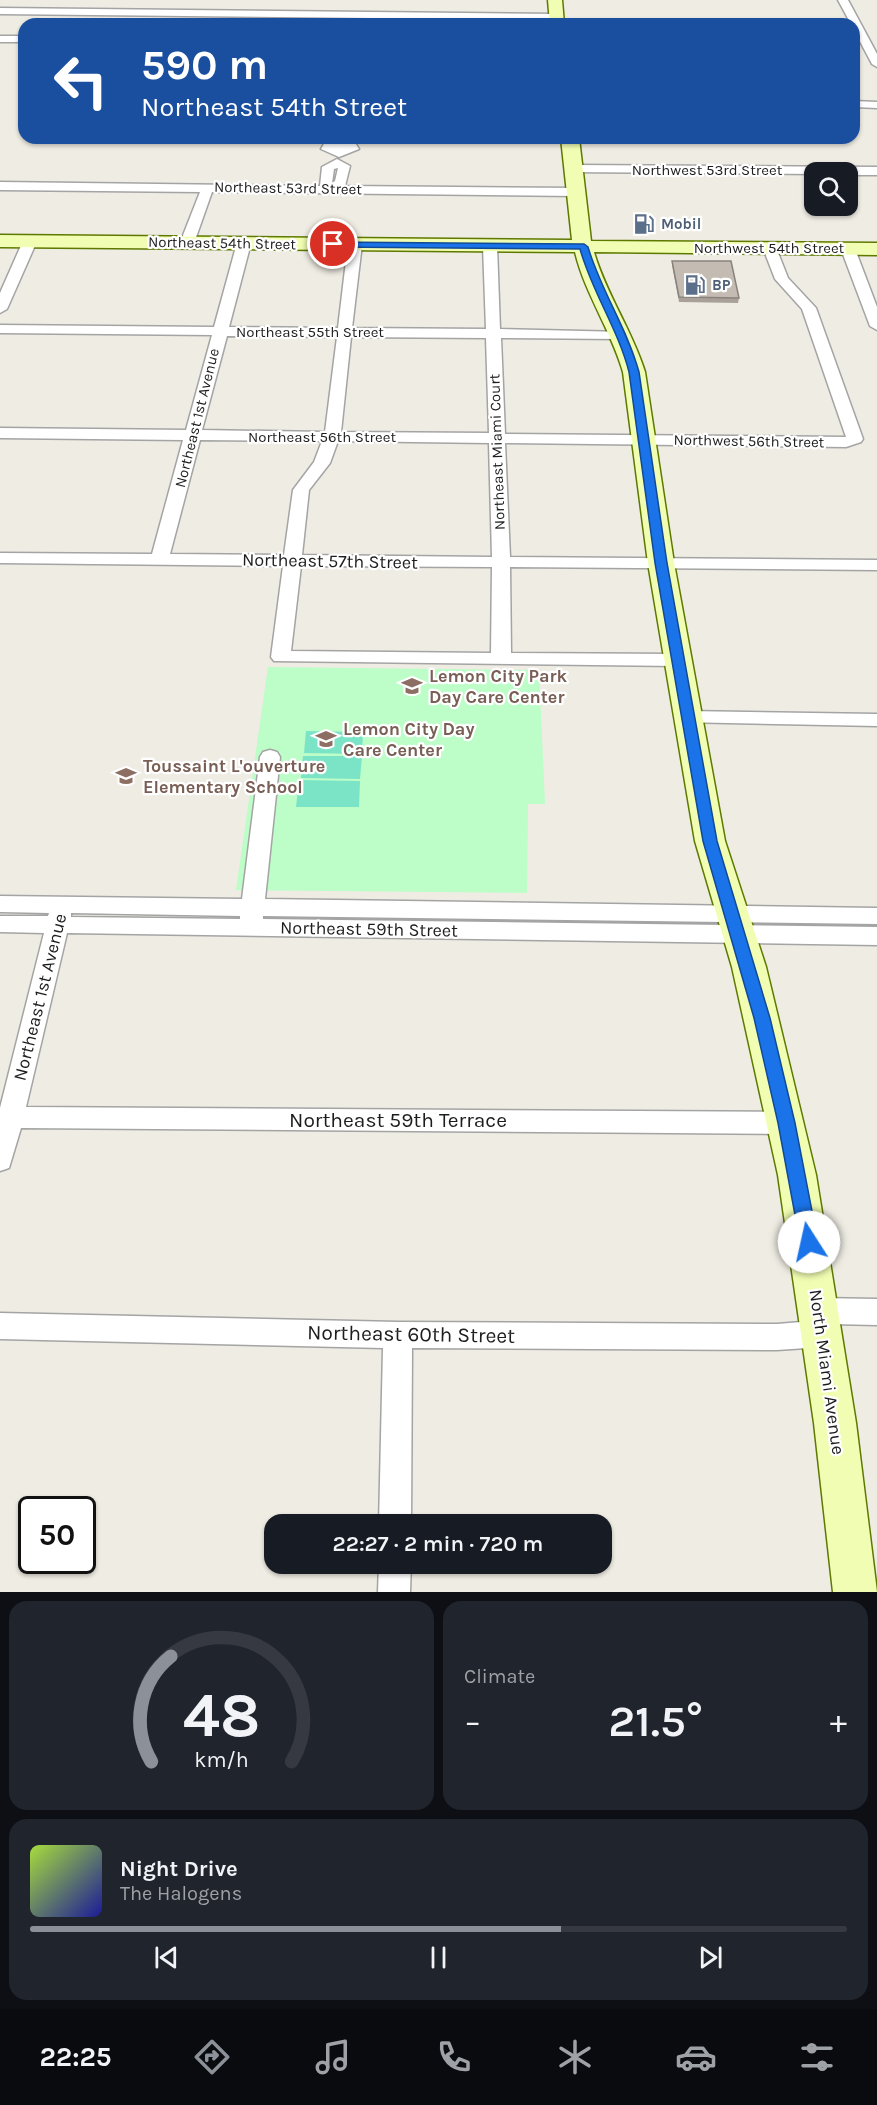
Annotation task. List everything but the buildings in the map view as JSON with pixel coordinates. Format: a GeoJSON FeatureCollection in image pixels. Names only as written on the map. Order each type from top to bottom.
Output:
{"type":"FeatureCollection","features":[{"type":"Feature","properties":{"kind":"main road"},"geometry":{"type":"LineString","coordinates":[[555,0],[556,18]]}},
{"type":"Feature","properties":{"kind":"main road","name":"North Miami Avenue"},"geometry":{"type":"LineString","coordinates":[[571,144],[584,247],[592,275],[628,350],[634,372],[661,563],[686,717],[710,841],[762,1018],[786,1123],[809,1242],[856,1592]]}},
{"type":"Feature","properties":{"kind":"main road","name":"Northeast 54th Street"},"geometry":{"type":"LineString","coordinates":[[0,241],[660,248]]}},
{"type":"Feature","properties":{"kind":"main road","name":"Northwest 54th Street"},"geometry":{"type":"LineString","coordinates":[[660,248],[877,249]]}},
{"type":"Feature","properties":{"kind":"street"},"geometry":{"type":"LineString","coordinates":[[843,0],[854,18]]}},
{"type":"Feature","properties":{"kind":"street"},"geometry":{"type":"LineString","coordinates":[[0,11],[286,18]]}},
{"type":"Feature","properties":{"kind":"street"},"geometry":{"type":"LineString","coordinates":[[860,28],[872,47],[877,64]]}},
{"type":"Feature","properties":{"kind":"street"},"geometry":{"type":"LineString","coordinates":[[0,33],[18,34]]}},
{"type":"Feature","properties":{"kind":"street"},"geometry":{"type":"LineString","coordinates":[[0,39],[18,39]]}},
{"type":"Feature","properties":{"kind":"street"},"geometry":{"type":"LineString","coordinates":[[860,104],[877,105]]}},
{"type":"Feature","properties":{"kind":"street"},"geometry":{"type":"LineString","coordinates":[[332,189],[341,183],[344,166],[338,158]]}},
{"type":"Feature","properties":{"kind":"street","name":"Northwest 53rd Street"},"geometry":{"type":"LineString","coordinates":[[573,169],[877,171]]}},
{"type":"Feature","properties":{"kind":"street","name":"Northeast 53rd Street"},"geometry":{"type":"LineString","coordinates":[[0,186],[576,192]]}},
{"type":"Feature","properties":{"kind":"street"},"geometry":{"type":"LineString","coordinates":[[187,243],[208,187]]}},
{"type":"Feature","properties":{"kind":"street"},"geometry":{"type":"LineString","coordinates":[[0,309],[30,241]]}},
{"type":"Feature","properties":{"kind":"street","name":"Northeast 1st Avenue"},"geometry":{"type":"LineString","coordinates":[[160,558],[244,243]]}},
{"type":"Feature","properties":{"kind":"street"},"geometry":{"type":"LineString","coordinates":[[355,244],[347,332],[332,437],[322,463],[301,490],[281,657],[677,660]]}},
{"type":"Feature","properties":{"kind":"street","name":"Northeast Miami Court"},"geometry":{"type":"LineString","coordinates":[[489,246],[501,563],[501,658]]}},
{"type":"Feature","properties":{"kind":"street","name":"Northwest 56th Street"},"geometry":{"type":"LineString","coordinates":[[643,440],[846,442],[855,439],[809,308],[782,279],[770,248]]}},
{"type":"Feature","properties":{"kind":"street"},"geometry":{"type":"LineString","coordinates":[[848,249],[877,326]]}},
{"type":"Feature","properties":{"kind":"street","name":"Northeast 55th Street"},"geometry":{"type":"LineString","coordinates":[[0,329],[620,335]]}},
{"type":"Feature","properties":{"kind":"street","name":"Northeast 56th Street"},"geometry":{"type":"LineString","coordinates":[[0,433],[643,440]]}},
{"type":"Feature","properties":{"kind":"street","name":"Northeast 57th Street"},"geometry":{"type":"LineString","coordinates":[[0,558],[877,565]]}},
{"type":"Feature","properties":{"kind":"street"},"geometry":{"type":"LineString","coordinates":[[686,717],[877,720]]}},
{"type":"Feature","properties":{"kind":"street"},"geometry":{"type":"LineString","coordinates":[[252,917],[270,757]]}},
{"type":"Feature","properties":{"kind":"street","name":"Northeast 59th Street"},"geometry":{"type":"LineString","coordinates":[[0,904],[60,915]]}},
{"type":"Feature","properties":{"kind":"street","name":"Northeast 1st Avenue"},"geometry":{"type":"LineString","coordinates":[[0,1160],[60,915]]}},
{"type":"Feature","properties":{"kind":"street","name":"Northeast 59th Street"},"geometry":{"type":"LineString","coordinates":[[0,924],[60,915],[735,924]]}},
{"type":"Feature","properties":{"kind":"street"},"geometry":{"type":"LineString","coordinates":[[735,924],[877,916]]}},
{"type":"Feature","properties":{"kind":"street"},"geometry":{"type":"LineString","coordinates":[[735,924],[877,936]]}},
{"type":"Feature","properties":{"kind":"street","name":"Northeast 59th Terrace"},"geometry":{"type":"LineString","coordinates":[[10,1116],[786,1123]]}},
{"type":"Feature","properties":{"kind":"street","name":"Northeast 60th Street"},"geometry":{"type":"LineString","coordinates":[[0,1326],[398,1335],[777,1336],[820,1323],[877,1312]]}},
{"type":"Feature","properties":{"kind":"street"},"geometry":{"type":"LineString","coordinates":[[395,1514],[398,1335]]}},
{"type":"Feature","properties":{"kind":"street"},"geometry":{"type":"LineString","coordinates":[[394,1592],[395,1574]]}},
{"type":"Feature","properties":{"kind":"green space"},"geometry":{"type":"Polygon","coordinates":[[[268,667],[539,670],[545,804],[528,804],[527,893],[236,890],[268,667]]]}},
{"type":"Feature","properties":{"kind":"green space"},"geometry":{"type":"Polygon","coordinates":[[[306,731],[363,732],[362,754],[304,753],[306,731]]]}},
{"type":"Feature","properties":{"kind":"green space"},"geometry":{"type":"Polygon","coordinates":[[[303,756],[362,756],[360,779],[301,778],[303,756]]]}},
{"type":"Feature","properties":{"kind":"green space"},"geometry":{"type":"Polygon","coordinates":[[[299,780],[360,781],[359,807],[296,807],[299,780]]]}},
{"type":"Feature","properties":{"kind":"place","name":"Mobil"},"geometry":{"type":"Point","coordinates":[644,224]}},
{"type":"Feature","properties":{"kind":"place","name":"BP"},"geometry":{"type":"Point","coordinates":[695,285]}},
{"type":"Feature","properties":{"kind":"place","name":"Lemon City Park Day Care Center"},"geometry":{"type":"Point","coordinates":[412,686]}},
{"type":"Feature","properties":{"kind":"place","name":"Lemon City Day Care Center"},"geometry":{"type":"Point","coordinates":[326,739]}},
{"type":"Feature","properties":{"kind":"place","name":"Toussaint L'ouverture Elementary School"},"geometry":{"type":"Point","coordinates":[126,776]}},
{"type":"Feature","properties":{"kind":"route"},"geometry":{"type":"LineString","coordinates":[[333,244],[584,247],[592,275],[628,350],[634,372],[661,563],[686,717],[710,841],[723,890],[749,967],[762,1018],[797,1175],[809,1242]]}}]}
